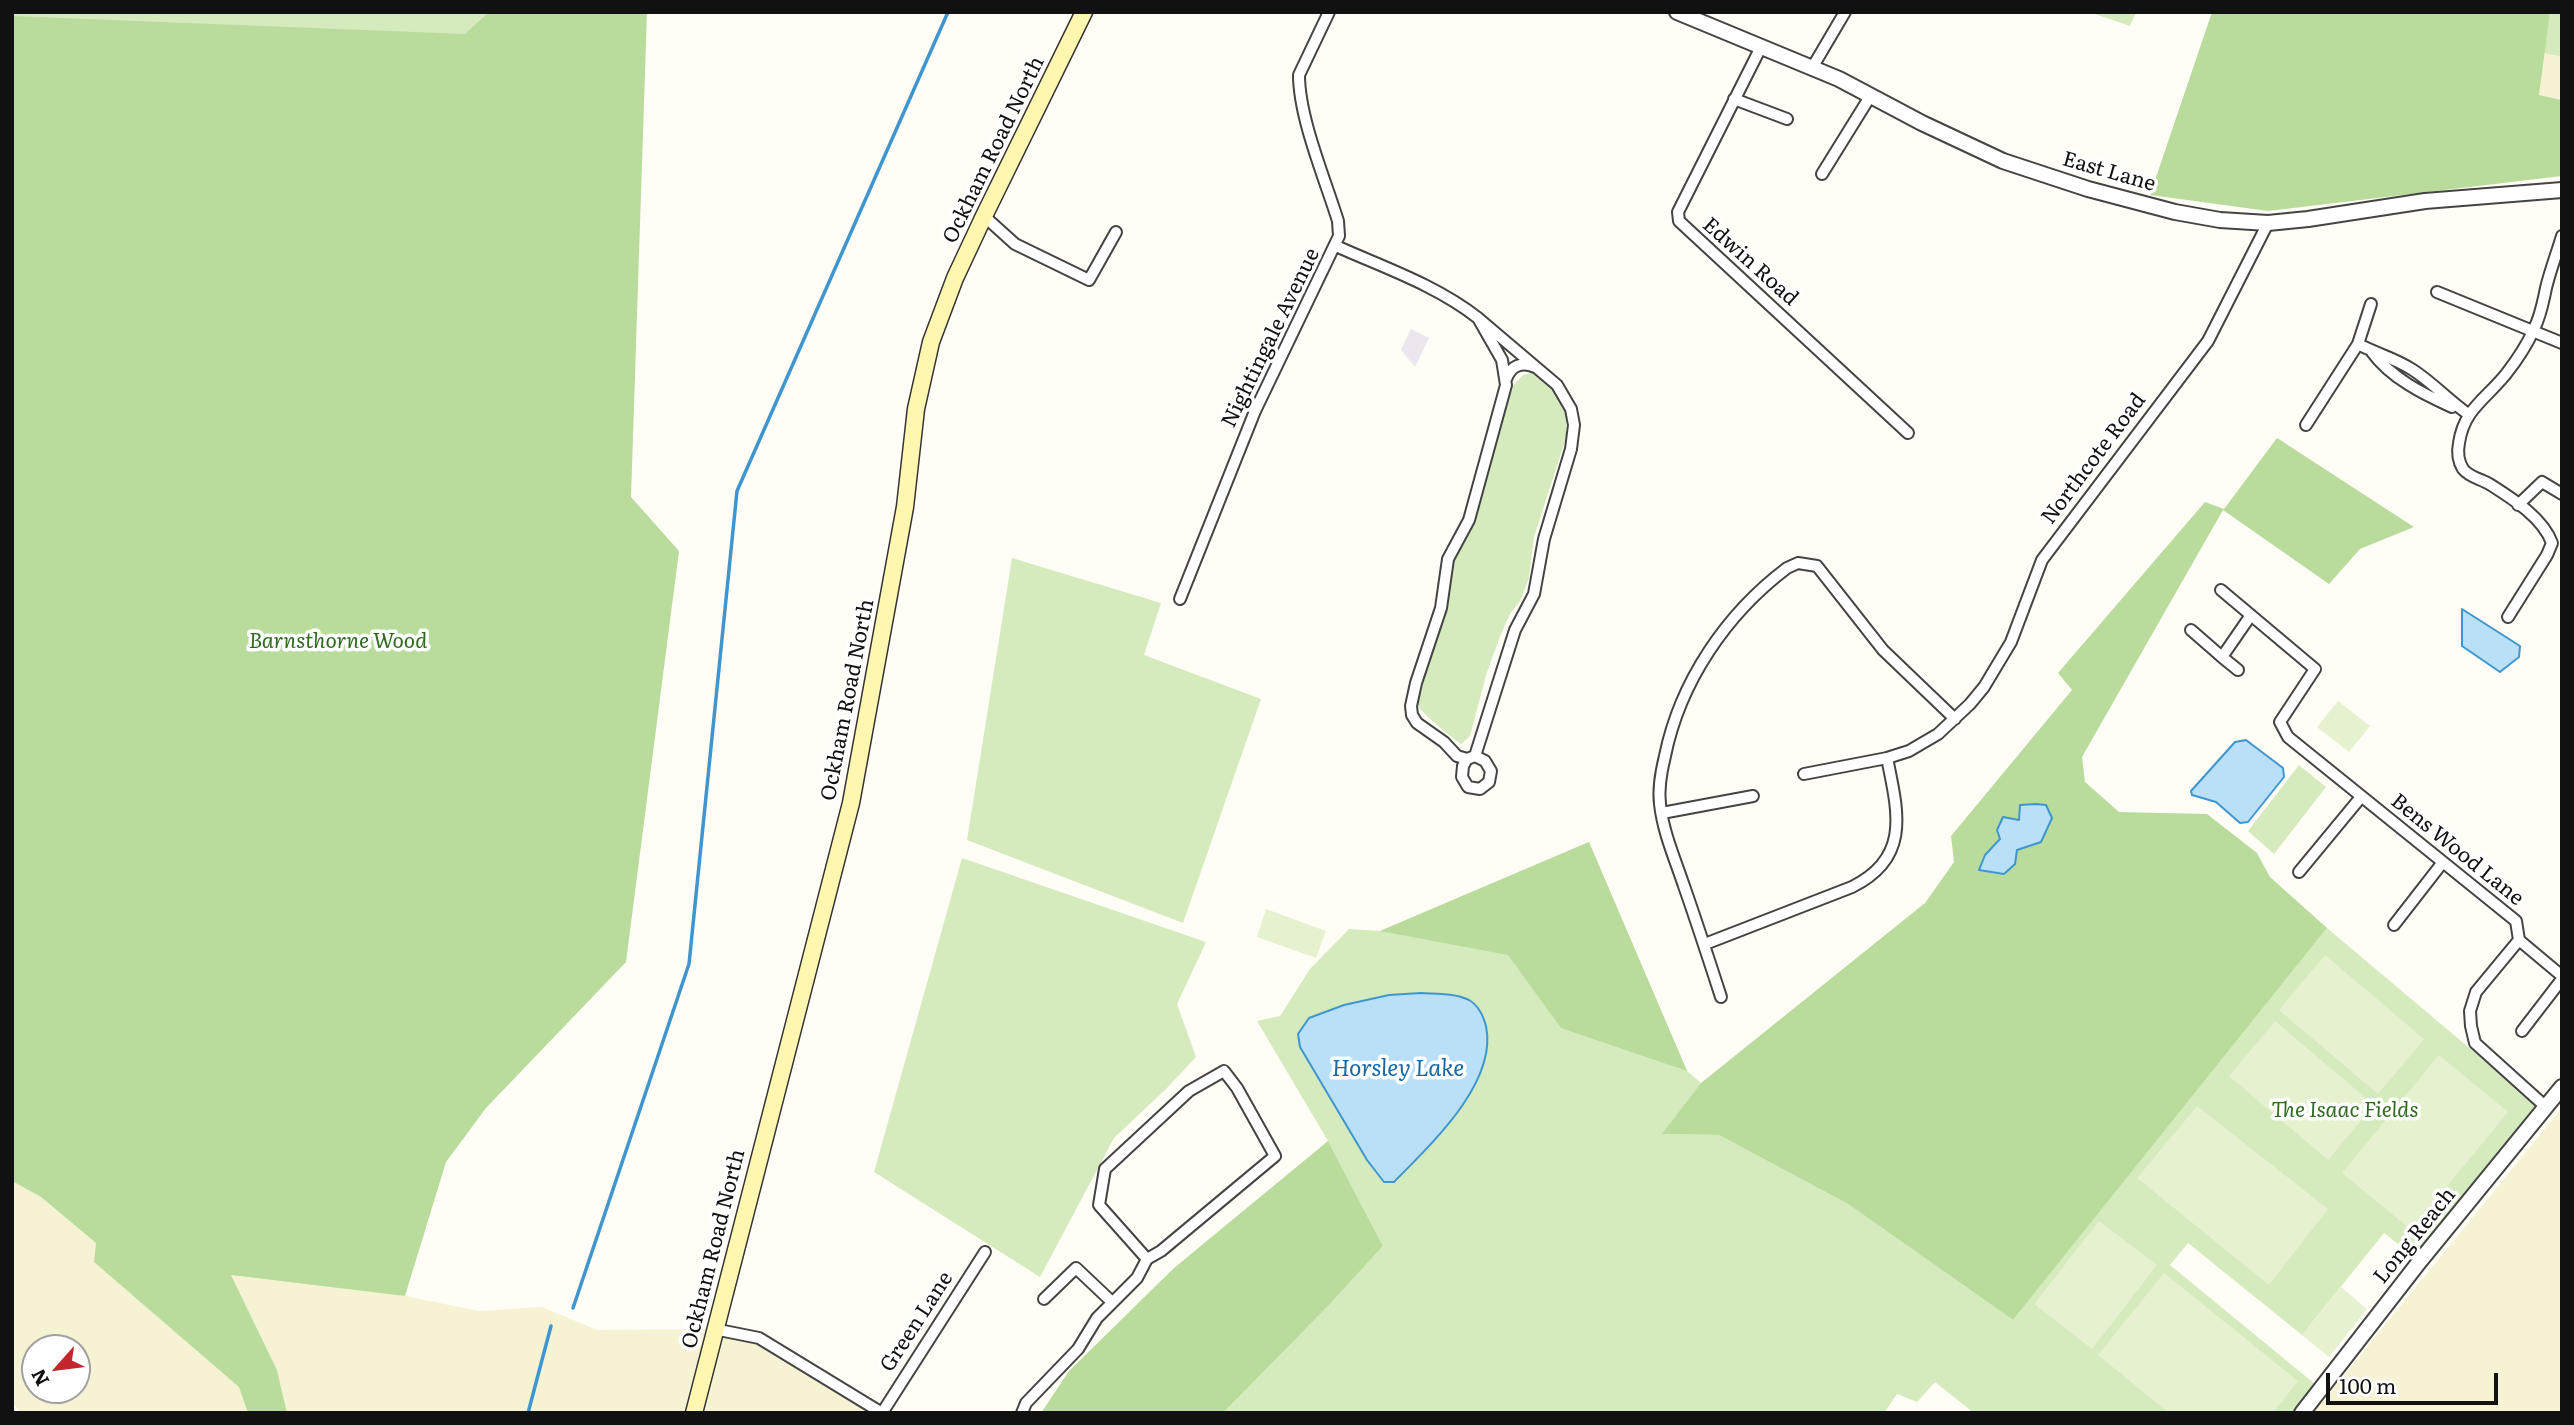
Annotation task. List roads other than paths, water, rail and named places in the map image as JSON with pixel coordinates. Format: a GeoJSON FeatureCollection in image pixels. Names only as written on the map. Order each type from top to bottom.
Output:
{"type":"FeatureCollection","features":[{"type":"Feature","properties":{"kind":"main road","name":"Ockham Road North"},"geometry":{"type":"LineString","coordinates":[[695,1413],[714,1329],[851,803],[905,507],[916,410],[931,342],[955,278],[1084,12]]}},
{"type":"Feature","properties":{"kind":"street","name":"Nightingale Avenue"},"geometry":{"type":"LineString","coordinates":[[1180,598],[1255,411],[1339,236],[1338,221],[1309,129],[1299,86],[1299,75],[1329,12]]}},
{"type":"Feature","properties":{"kind":"street"},"geometry":{"type":"LineString","coordinates":[[1812,68],[1845,12]]}},
{"type":"Feature","properties":{"kind":"street","name":"East Lane"},"geometry":{"type":"LineString","coordinates":[[1685,14],[1871,95],[1975,149],[2042,174],[2175,212],[2220,220],[2268,223],[2425,201],[2562,190]]}},
{"type":"Feature","properties":{"kind":"street","name":"Edwin Road"},"geometry":{"type":"LineString","coordinates":[[1761,47],[1678,212],[1679,222],[1908,433]]}},
{"type":"Feature","properties":{"kind":"street"},"geometry":{"type":"LineString","coordinates":[[1822,174],[1871,95]]}},
{"type":"Feature","properties":{"kind":"street"},"geometry":{"type":"LineString","coordinates":[[1734,99],[1787,119]]}},
{"type":"Feature","properties":{"kind":"street"},"geometry":{"type":"LineString","coordinates":[[984,216],[1015,244],[1089,280],[1116,232]]}},
{"type":"Feature","properties":{"kind":"street","name":"Northcote Road"},"geometry":{"type":"LineString","coordinates":[[1804,774],[1887,758],[1926,742],[1955,719],[1984,687],[2011,642],[2042,560],[2208,341],[2268,223]]}},
{"type":"Feature","properties":{"kind":"street"},"geometry":{"type":"LineString","coordinates":[[2508,617],[2552,543],[2548,533],[2537,520],[2489,483],[2470,476],[2457,454],[2460,433],[2468,414],[2504,377],[2519,357],[2533,330],[2543,306],[2562,236]]}},
{"type":"Feature","properties":{"kind":"street"},"geometry":{"type":"LineString","coordinates":[[1336,246],[1428,286],[1462,305],[1557,385],[1573,417],[1573,434],[1544,539],[1534,594],[1511,642],[1471,757],[1457,756],[1444,742],[1418,723],[1411,706],[1441,608],[1448,559],[1469,520],[1509,373],[1517,365],[1527,364],[1536,368]]}},
{"type":"Feature","properties":{"kind":"street"},"geometry":{"type":"LineString","coordinates":[[2437,292],[2562,342]]}},
{"type":"Feature","properties":{"kind":"street"},"geometry":{"type":"LineString","coordinates":[[2306,425],[2358,344],[2371,304]]}},
{"type":"Feature","properties":{"kind":"street"},"geometry":{"type":"LineString","coordinates":[[1478,318],[1502,360],[1506,385]]}},
{"type":"Feature","properties":{"kind":"street"},"geometry":{"type":"LineString","coordinates":[[2358,344],[2410,368],[2468,414]]}},
{"type":"Feature","properties":{"kind":"street"},"geometry":{"type":"LineString","coordinates":[[2518,505],[2542,482],[2562,494]]}},
{"type":"Feature","properties":{"kind":"street"},"geometry":{"type":"LineString","coordinates":[[1721,997],[1667,835],[1660,783],[1677,710],[1692,679],[1731,621],[1779,574],[1792,565],[1804,563],[1817,566],[1883,650],[1955,719]]}},
{"type":"Feature","properties":{"kind":"street"},"geometry":{"type":"LineString","coordinates":[[2221,590],[2251,615],[2222,657]]}},
{"type":"Feature","properties":{"kind":"street","name":"Bens Wood Lane"},"geometry":{"type":"LineString","coordinates":[[2251,615],[2315,669],[2280,722],[2283,731],[2516,921],[2519,940],[2476,992],[2470,1012],[2471,1026],[2475,1044],[2546,1107]]}},
{"type":"Feature","properties":{"kind":"street"},"geometry":{"type":"LineString","coordinates":[[2191,630],[2238,670]]}},
{"type":"Feature","properties":{"kind":"street"},"geometry":{"type":"LineString","coordinates":[[1704,944],[1852,887],[1880,867],[1892,847],[1898,824],[1887,758]]}},
{"type":"Feature","properties":{"kind":"street"},"geometry":{"type":"LineString","coordinates":[[1662,813],[1753,796]]}},
{"type":"Feature","properties":{"kind":"street"},"geometry":{"type":"LineString","coordinates":[[2299,872],[2361,797]]}},
{"type":"Feature","properties":{"kind":"street"},"geometry":{"type":"LineString","coordinates":[[2394,925],[2443,862]]}},
{"type":"Feature","properties":{"kind":"street"},"geometry":{"type":"LineString","coordinates":[[2519,940],[2562,977],[2522,1031]]}},
{"type":"Feature","properties":{"kind":"street"},"geometry":{"type":"LineString","coordinates":[[1022,1413],[1026,1403],[1078,1349],[1097,1318],[1137,1278],[1147,1258],[1161,1251],[1276,1156],[1237,1088],[1224,1071],[1189,1091],[1105,1169],[1099,1205],[1147,1258]]}},
{"type":"Feature","properties":{"kind":"street","name":"Long Reach"},"geometry":{"type":"LineString","coordinates":[[2302,1413],[2562,1087]]}},
{"type":"Feature","properties":{"kind":"street","name":"Green Lane"},"geometry":{"type":"LineString","coordinates":[[714,1329],[759,1338],[882,1413],[985,1252]]}},
{"type":"Feature","properties":{"kind":"street"},"geometry":{"type":"LineString","coordinates":[[1044,1299],[1076,1268],[1112,1303]]}},
{"type":"Feature","properties":{"kind":"water"},"geometry":{"type":"Polygon","coordinates":[[[2462,609],[2520,646],[2519,657],[2500,672],[2462,646],[2462,609]]]}},
{"type":"Feature","properties":{"kind":"water"},"geometry":{"type":"Polygon","coordinates":[[[2246,740],[2283,768],[2284,777],[2248,822],[2240,823],[2216,802],[2192,795],[2191,791],[2235,742],[2246,740]]]}},
{"type":"Feature","properties":{"kind":"water"},"geometry":{"type":"Polygon","coordinates":[[[2020,805],[2046,805],[2052,818],[2041,842],[2017,850],[2015,864],[2004,874],[1979,870],[1985,855],[2000,839],[1997,830],[2003,817],[2019,820],[2020,805]]]}},
{"type":"Feature","properties":{"kind":"water","name":"Horsley Lake"},"geometry":{"type":"Polygon","coordinates":[[[1389,995],[1451,995],[1472,1002],[1485,1022],[1487,1048],[1482,1069],[1458,1112],[1394,1182],[1384,1182],[1367,1160],[1300,1047],[1298,1034],[1309,1018],[1344,1005],[1389,995]]]}},
{"type":"Feature","properties":{"kind":"waterway"},"geometry":{"type":"LineString","coordinates":[[573,1308],[689,964],[737,491],[948,12]]}},
{"type":"Feature","properties":{"kind":"waterway"},"geometry":{"type":"LineString","coordinates":[[528,1413],[551,1326]]}},
{"type":"Feature","properties":{"kind":"park label","name":"Barnsthorne Wood"},"geometry":{"type":"Point","coordinates":[338,642]}},
{"type":"Feature","properties":{"kind":"park label","name":"The Isaac Fields"},"geometry":{"type":"Point","coordinates":[2345,1111]}}]}
